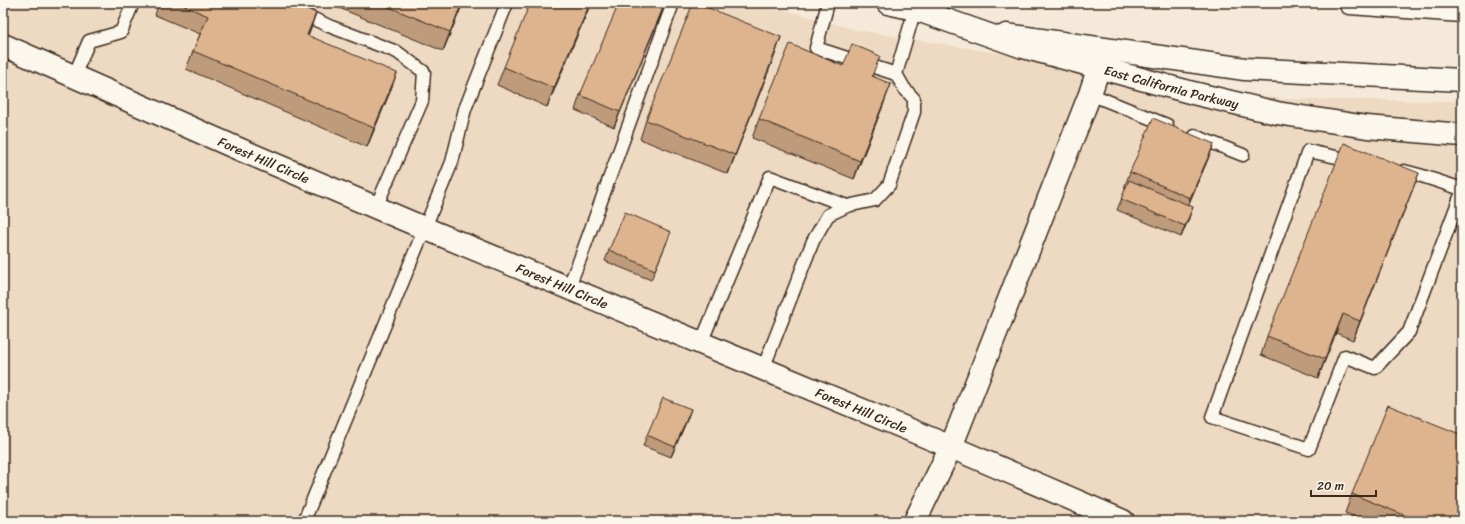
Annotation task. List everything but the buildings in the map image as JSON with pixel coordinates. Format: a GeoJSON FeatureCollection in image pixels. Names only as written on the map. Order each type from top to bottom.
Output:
{"type":"FeatureCollection","features":[{"type":"Feature","properties":{"kind":"main road","name":"East California Parkway"},"geometry":{"type":"LineString","coordinates":[[888,3],[915,9],[971,30],[1023,47],[1193,93],[1277,113],[1367,127],[1462,135]]}},
{"type":"Feature","properties":{"kind":"main road"},"geometry":{"type":"LineString","coordinates":[[1350,3],[1462,11]]}},
{"type":"Feature","properties":{"kind":"main road"},"geometry":{"type":"LineString","coordinates":[[971,30],[1245,69],[1462,80]]}},
{"type":"Feature","properties":{"kind":"main road","name":"Forest Hill Circle"},"geometry":{"type":"LineString","coordinates":[[3,45],[241,150],[424,228],[951,447],[1123,521]]}},
{"type":"Feature","properties":{"kind":"main road"},"geometry":{"type":"LineString","coordinates":[[915,521],[951,447],[1090,94],[1099,67]]}},
{"type":"Feature","properties":{"kind":"lane"},"geometry":{"type":"LineString","coordinates":[[74,76],[89,41],[121,32],[134,3]]}},
{"type":"Feature","properties":{"kind":"lane"},"geometry":{"type":"LineString","coordinates":[[278,3],[329,26],[397,52],[424,72],[422,101],[376,207]]}},
{"type":"Feature","properties":{"kind":"lane"},"geometry":{"type":"LineString","coordinates":[[304,521],[452,162],[465,109],[507,3]]}},
{"type":"Feature","properties":{"kind":"lane"},"geometry":{"type":"LineString","coordinates":[[568,288],[580,259],[673,3]]}},
{"type":"Feature","properties":{"kind":"lane"},"geometry":{"type":"LineString","coordinates":[[762,369],[812,241],[828,215],[847,206],[875,200],[889,185],[914,112],[914,99],[904,88],[896,74],[816,48],[828,3]]}},
{"type":"Feature","properties":{"kind":"lane"},"geometry":{"type":"LineString","coordinates":[[896,74],[915,9]]}},
{"type":"Feature","properties":{"kind":"lane"},"geometry":{"type":"LineString","coordinates":[[1090,94],[1243,155]]}},
{"type":"Feature","properties":{"kind":"lane"},"geometry":{"type":"LineString","coordinates":[[1367,164],[1308,151],[1212,417],[1309,449],[1345,356],[1375,368],[1409,332],[1462,192]]}},
{"type":"Feature","properties":{"kind":"lane"},"geometry":{"type":"LineString","coordinates":[[1390,168],[1419,175],[1462,189]]}},
{"type":"Feature","properties":{"kind":"lane"},"geometry":{"type":"LineString","coordinates":[[701,343],[770,177],[847,206]]}},
{"type":"Feature","properties":{"kind":"shaded area"},"geometry":{"type":"Polygon","coordinates":[[[3,3],[760,3],[857,30],[1281,99],[1462,101],[1462,521],[3,521],[3,3]]]}}]}
